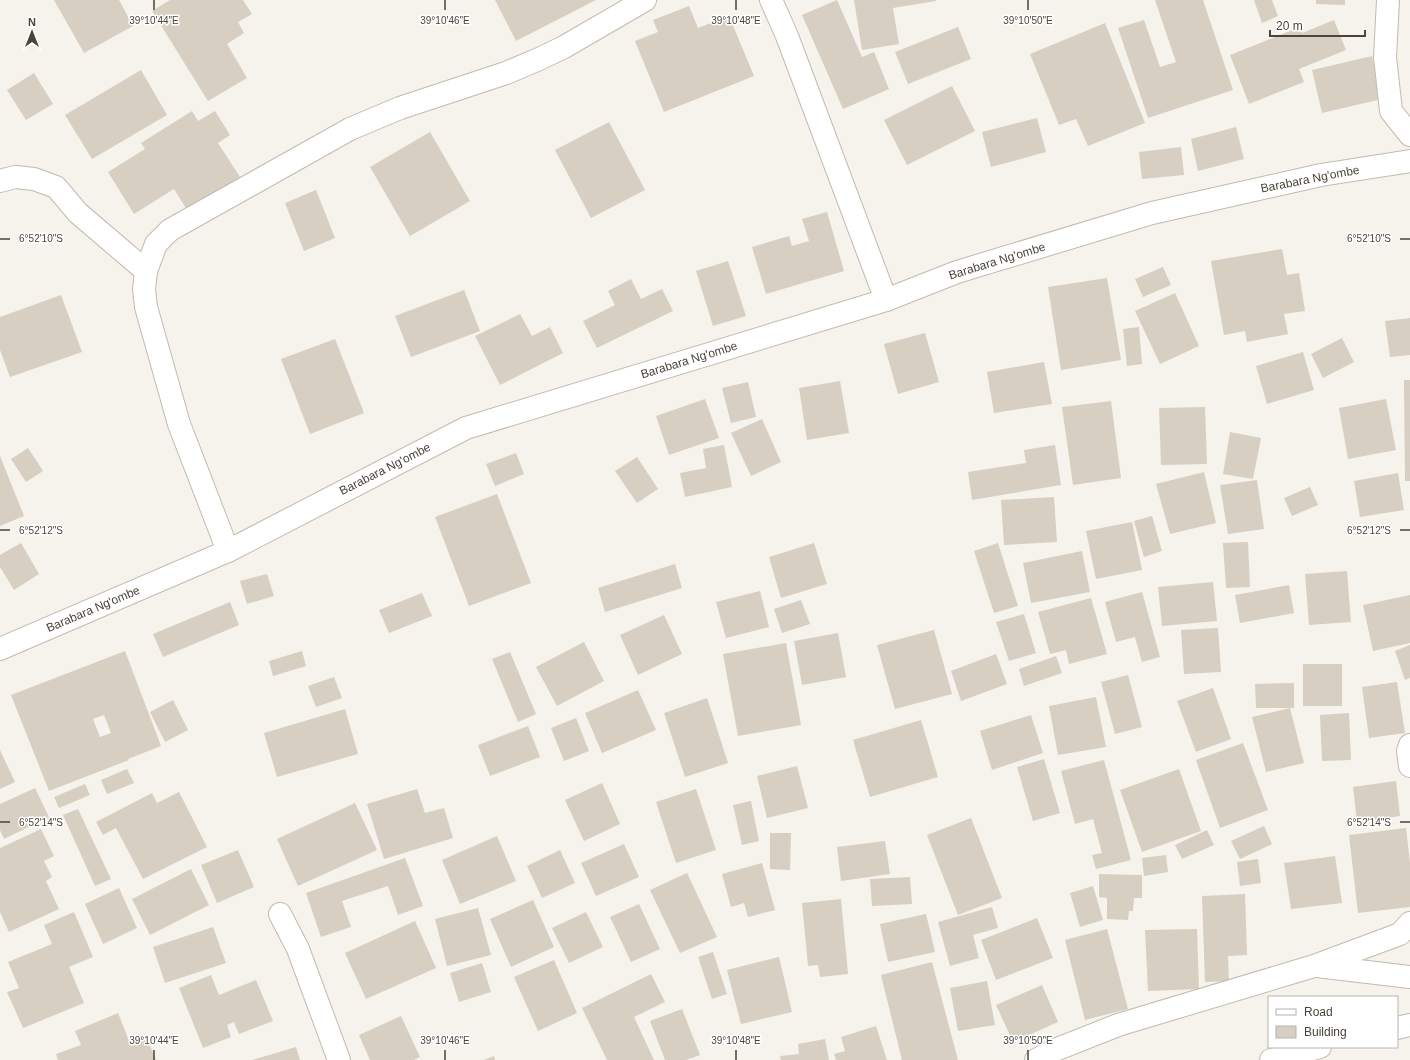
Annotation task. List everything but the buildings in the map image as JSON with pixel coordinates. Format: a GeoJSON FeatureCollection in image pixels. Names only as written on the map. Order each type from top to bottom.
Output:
{"type":"FeatureCollection","features":[{"type":"Feature","properties":{"kind":"street"},"geometry":{"type":"LineString","coordinates":[[228,551],[179,424],[146,308],[144,289],[146,271],[156,244],[170,230],[350,129],[400,108],[506,73],[539,59],[564,47],[645,0]]}},
{"type":"Feature","properties":{"kind":"street"},"geometry":{"type":"LineString","coordinates":[[771,0],[787,36],[886,300]]}},
{"type":"Feature","properties":{"kind":"street"},"geometry":{"type":"LineString","coordinates":[[1388,0],[1385,57],[1391,111],[1410,135]]}},
{"type":"Feature","properties":{"kind":"street","name":"Barabara Ng'ombe"},"geometry":{"type":"LineString","coordinates":[[0,649],[228,551],[466,428],[886,300],[957,272],[1152,213],[1321,175],[1410,161]]}},
{"type":"Feature","properties":{"kind":"street"},"geometry":{"type":"LineString","coordinates":[[0,181],[15,177],[34,179],[56,187],[78,213],[146,271]]}},
{"type":"Feature","properties":{"kind":"street"},"geometry":{"type":"LineString","coordinates":[[1410,745],[1408,751],[1410,766]]}},
{"type":"Feature","properties":{"kind":"street"},"geometry":{"type":"LineString","coordinates":[[280,914],[298,949],[339,1060]]}},
{"type":"Feature","properties":{"kind":"street"},"geometry":{"type":"LineString","coordinates":[[1036,1060],[1055,1050],[1118,1025],[1314,966],[1400,934],[1410,923]]}},
{"type":"Feature","properties":{"kind":"street"},"geometry":{"type":"LineString","coordinates":[[1314,966],[1410,977]]}},
{"type":"Feature","properties":{"kind":"street"},"geometry":{"type":"LineString","coordinates":[[1398,1028],[1410,1025]]}},
{"type":"Feature","properties":{"kind":"street"},"geometry":{"type":"LineString","coordinates":[[1271,1060],[1316,1048]]}}]}
